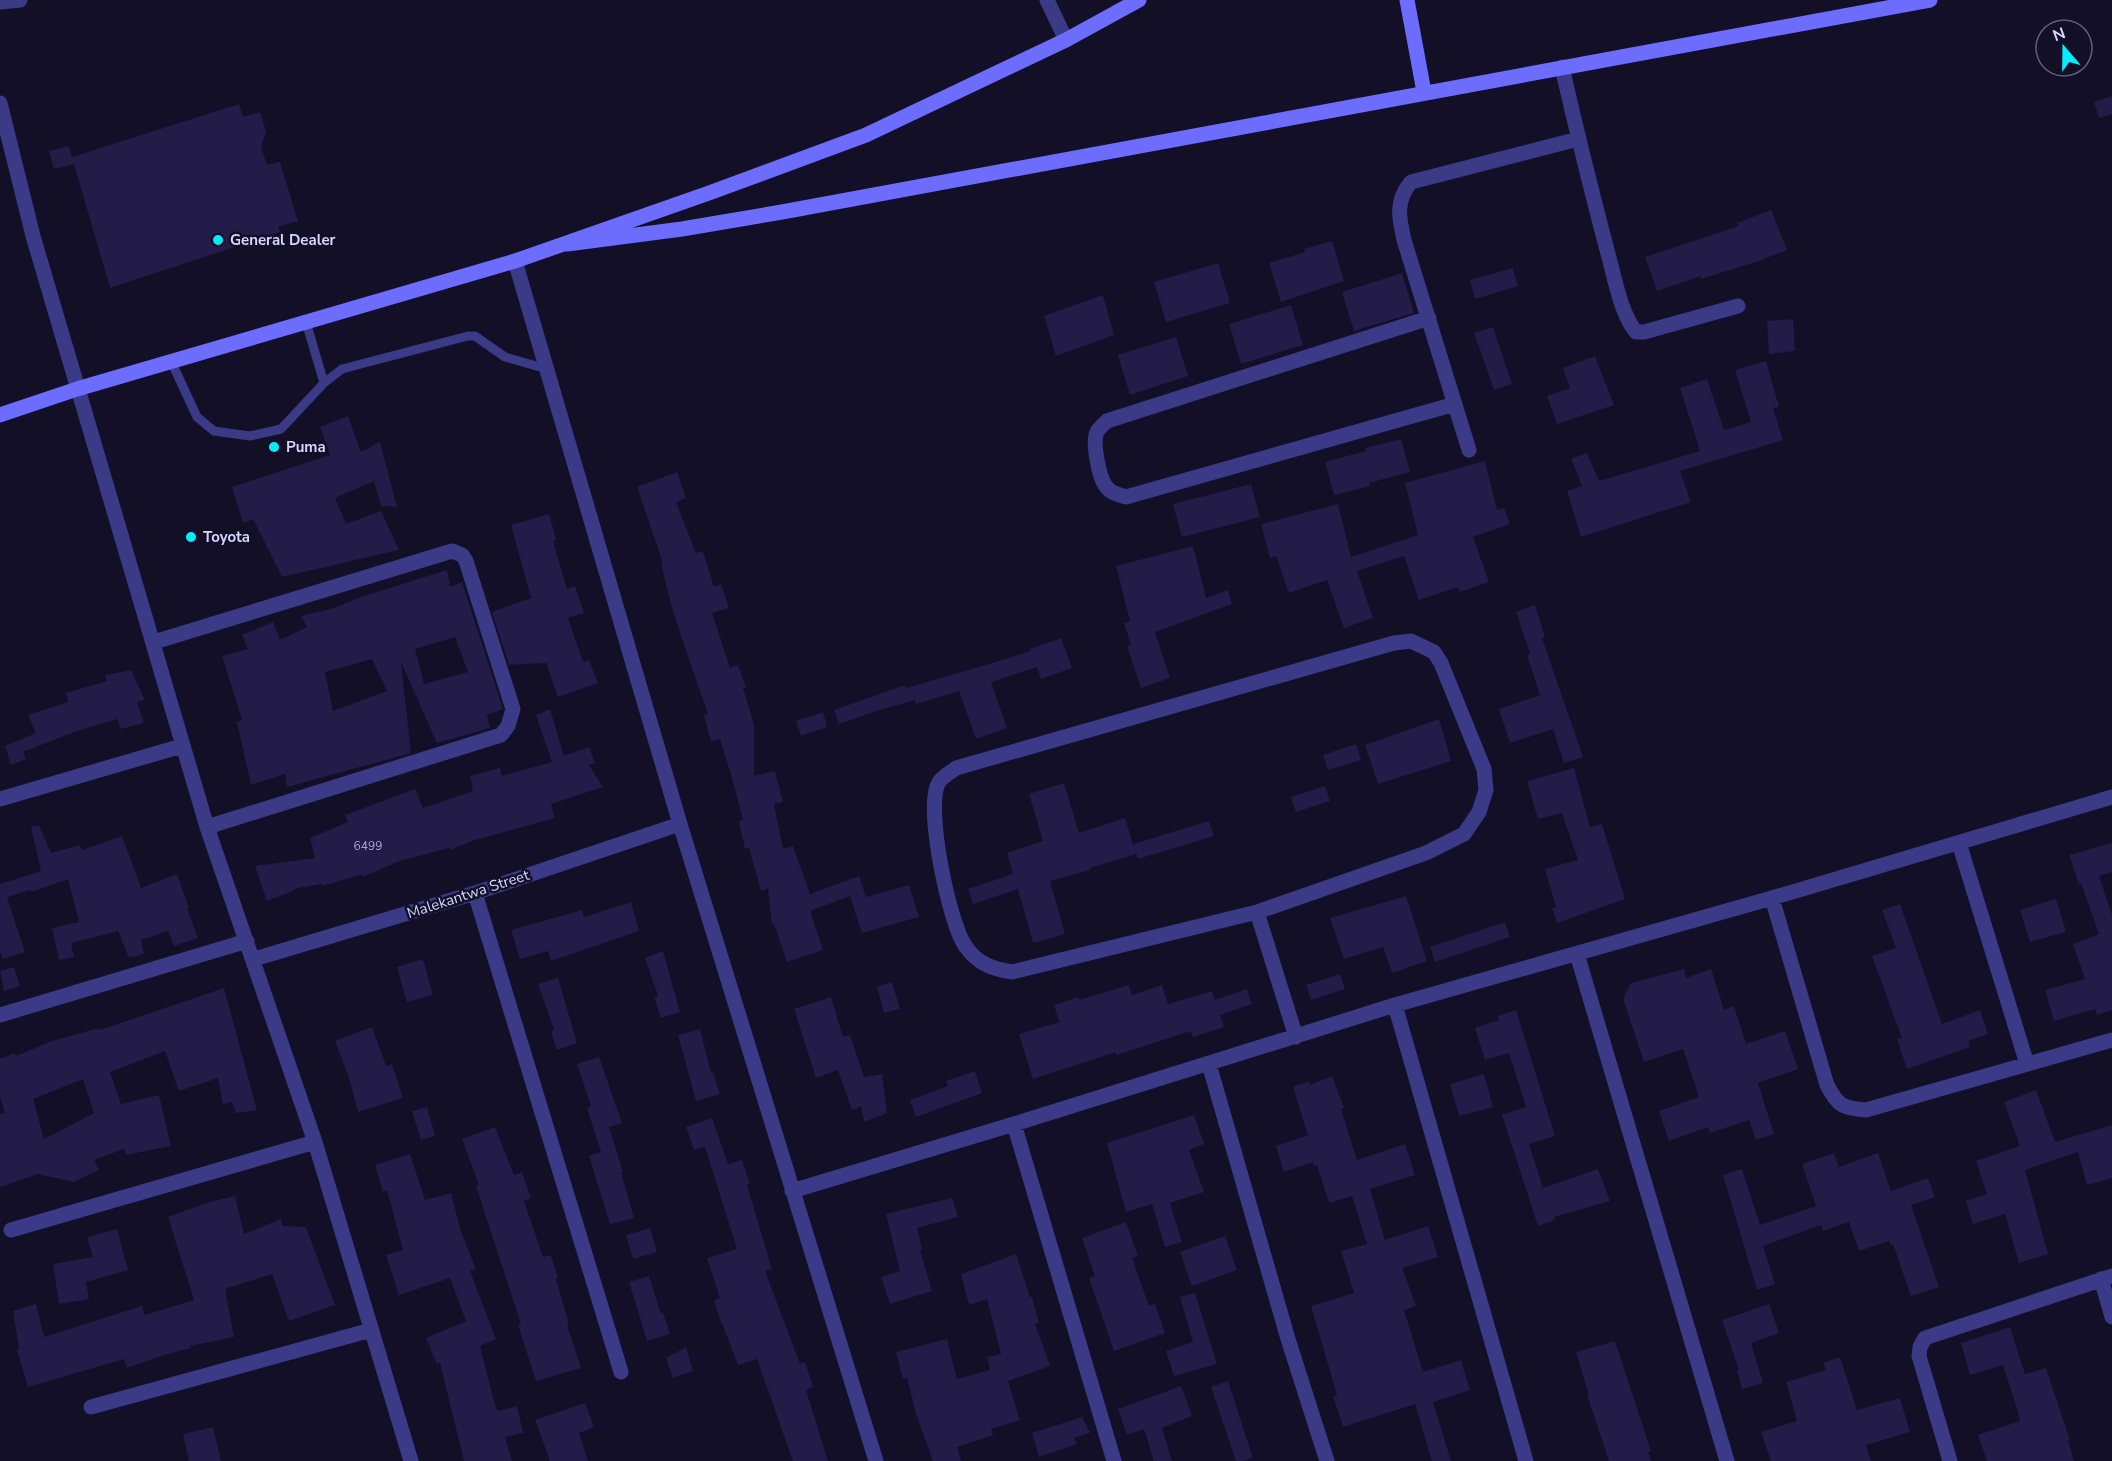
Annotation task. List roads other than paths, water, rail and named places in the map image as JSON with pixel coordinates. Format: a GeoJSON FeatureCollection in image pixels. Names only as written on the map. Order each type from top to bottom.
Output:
{"type":"FeatureCollection","features":[{"type":"Feature","properties":{"kind":"street"},"geometry":{"type":"LineString","coordinates":[[0,2],[20,0]]}},
{"type":"Feature","properties":{"kind":"street"},"geometry":{"type":"LineString","coordinates":[[1047,0],[1066,40]]}},
{"type":"Feature","properties":{"kind":"street"},"geometry":{"type":"LineString","coordinates":[[0,415],[77,389],[567,244],[866,135],[1066,40],[1139,0]]}},
{"type":"Feature","properties":{"kind":"street"},"geometry":{"type":"LineString","coordinates":[[1407,0],[1424,92]]}},
{"type":"Feature","properties":{"kind":"street"},"geometry":{"type":"LineString","coordinates":[[567,244],[682,229],[782,212],[1930,0]]}},
{"type":"Feature","properties":{"kind":"street"},"geometry":{"type":"LineString","coordinates":[[1562,67],[1578,139],[1619,292],[1631,325],[1636,332],[1644,333],[1738,306]]}},
{"type":"Feature","properties":{"kind":"street"},"geometry":{"type":"LineString","coordinates":[[0,103],[33,236],[154,642],[182,746],[207,827],[315,1142],[411,1461]]}},
{"type":"Feature","properties":{"kind":"street"},"geometry":{"type":"LineString","coordinates":[[1469,450],[1404,240],[1398,215],[1400,201],[1411,182],[1578,139]]}},
{"type":"Feature","properties":{"kind":"street"},"geometry":{"type":"LineString","coordinates":[[515,261],[680,824],[876,1461]]}},
{"type":"Feature","properties":{"kind":"street"},"geometry":{"type":"LineString","coordinates":[[1429,318],[1107,422],[1096,432],[1095,447],[1100,472],[1104,484],[1113,493],[1125,497],[1455,404]]}},
{"type":"Feature","properties":{"kind":"street"},"geometry":{"type":"LineString","coordinates":[[154,642],[452,551],[462,555],[466,561],[513,709],[508,726],[501,735],[207,827]]}},
{"type":"Feature","properties":{"kind":"street"},"geometry":{"type":"LineString","coordinates":[[1410,641],[1434,652],[1441,663],[1484,769],[1486,790],[1479,812],[1464,834],[1426,853],[1257,912],[1012,972],[992,969],[965,947],[956,927],[936,844],[933,799],[939,782],[956,768],[1394,643],[1410,641]]}},
{"type":"Feature","properties":{"kind":"street"},"geometry":{"type":"LineString","coordinates":[[0,799],[182,746]]}},
{"type":"Feature","properties":{"kind":"street"},"geometry":{"type":"LineString","coordinates":[[792,1191],[1395,1005],[1772,898],[2112,797]]}},
{"type":"Feature","properties":{"kind":"street","name":"Malekantwa Street"},"geometry":{"type":"LineString","coordinates":[[254,959],[475,893],[680,824]]}},
{"type":"Feature","properties":{"kind":"street"},"geometry":{"type":"LineString","coordinates":[[1959,843],[2027,1064]]}},
{"type":"Feature","properties":{"kind":"street"},"geometry":{"type":"LineString","coordinates":[[475,893],[621,1372]]}},
{"type":"Feature","properties":{"kind":"street"},"geometry":{"type":"LineString","coordinates":[[1772,898],[1827,1085],[1836,1102],[1847,1109],[1866,1110],[2112,1040]]}},
{"type":"Feature","properties":{"kind":"street"},"geometry":{"type":"LineString","coordinates":[[1257,912],[1296,1037]]}},
{"type":"Feature","properties":{"kind":"street"},"geometry":{"type":"LineString","coordinates":[[0,1015],[247,941]]}},
{"type":"Feature","properties":{"kind":"street"},"geometry":{"type":"LineString","coordinates":[[1577,954],[1727,1461]]}},
{"type":"Feature","properties":{"kind":"street"},"geometry":{"type":"LineString","coordinates":[[1395,1005],[1526,1461]]}},
{"type":"Feature","properties":{"kind":"street"},"geometry":{"type":"LineString","coordinates":[[1209,1064],[1288,1339],[1327,1461]]}},
{"type":"Feature","properties":{"kind":"street"},"geometry":{"type":"LineString","coordinates":[[1014,1124],[1114,1461]]}},
{"type":"Feature","properties":{"kind":"street"},"geometry":{"type":"LineString","coordinates":[[10,1230],[315,1142]]}},
{"type":"Feature","properties":{"kind":"street"},"geometry":{"type":"LineString","coordinates":[[1950,1461],[1919,1356],[1920,1347],[1925,1338],[2106,1278],[2112,1317]]}},
{"type":"Feature","properties":{"kind":"street"},"geometry":{"type":"LineString","coordinates":[[91,1407],[371,1330]]}},
{"type":"Feature","properties":{"kind":"lane"},"geometry":{"type":"LineString","coordinates":[[306,322],[324,383]]}},
{"type":"Feature","properties":{"kind":"lane"},"geometry":{"type":"LineString","coordinates":[[171,361],[197,417],[214,431],[250,436],[281,429],[324,383],[342,369],[468,336],[475,336],[504,357],[547,369]]}},
{"type":"Feature","properties":{"kind":"place","name":"General Dealer"},"geometry":{"type":"Point","coordinates":[218,240]}},
{"type":"Feature","properties":{"kind":"place","name":"Puma"},"geometry":{"type":"Point","coordinates":[274,447]}},
{"type":"Feature","properties":{"kind":"place","name":"Toyota"},"geometry":{"type":"Point","coordinates":[191,537]}}]}
